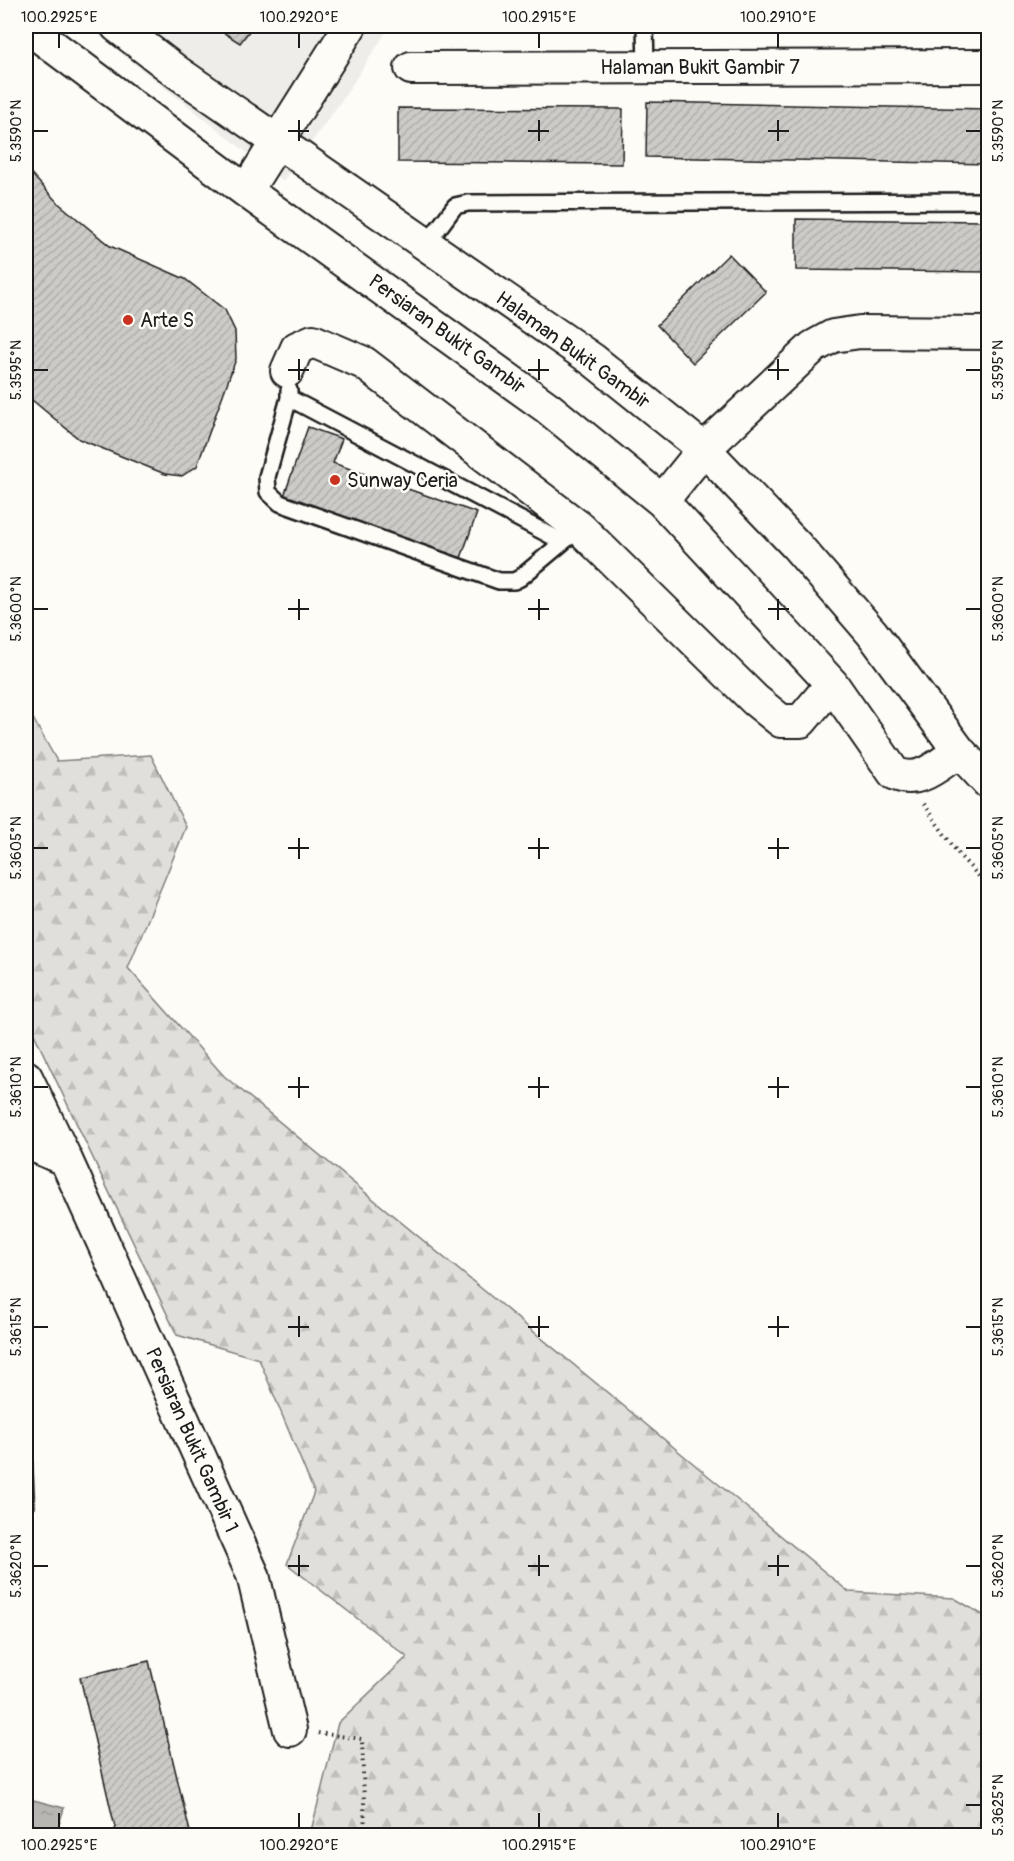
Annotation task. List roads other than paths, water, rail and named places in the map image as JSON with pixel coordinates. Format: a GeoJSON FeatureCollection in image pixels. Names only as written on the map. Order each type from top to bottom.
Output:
{"type":"FeatureCollection","features":[{"type":"Feature","properties":{"kind":"street","name":"Persiaran Bukit Gambir"},"geometry":{"type":"LineString","coordinates":[[26,26],[246,191],[548,408],[662,501],[832,684],[894,773],[905,779],[918,777],[960,751]]}},
{"type":"Feature","properties":{"kind":"street","name":"Halaman Bukit Gambir"},"geometry":{"type":"LineString","coordinates":[[117,26],[177,72],[593,360],[704,449],[796,545],[872,633],[960,751],[988,782]]}},
{"type":"Feature","properties":{"kind":"street"},"geometry":{"type":"LineString","coordinates":[[246,191],[350,26]]}},
{"type":"Feature","properties":{"kind":"street","name":"Halaman Bukit Gambir 7"},"geometry":{"type":"LineString","coordinates":[[411,68],[988,66]]}},
{"type":"Feature","properties":{"kind":"street"},"geometry":{"type":"LineString","coordinates":[[662,501],[704,449],[813,346],[833,336],[860,332],[988,333]]}},
{"type":"Feature","properties":{"kind":"street"},"geometry":{"type":"LineString","coordinates":[[288,384],[297,348],[313,341],[364,363],[571,535],[781,721],[801,721],[832,684]]}},
{"type":"Feature","properties":{"kind":"street","name":"Persiaran Bukit Gambir 1"},"geometry":{"type":"LineString","coordinates":[[26,1077],[66,1160],[253,1575],[290,1730]]}},
{"type":"Feature","properties":{"kind":"street"},"geometry":{"type":"LineString","coordinates":[[26,1142],[66,1160]]}},
{"type":"Feature","properties":{"kind":"lane"},"geometry":{"type":"LineString","coordinates":[[645,26],[645,67]]}},
{"type":"Feature","properties":{"kind":"lane"},"geometry":{"type":"LineString","coordinates":[[426,245],[455,206],[468,202],[988,201]]}},
{"type":"Feature","properties":{"kind":"lane"},"geometry":{"type":"LineString","coordinates":[[288,384],[571,535],[520,578],[514,581],[499,581],[280,503],[268,492],[267,477],[288,384]]}},
{"type":"Feature","properties":{"kind":"water"},"geometry":{"type":"Polygon","coordinates":[[[26,1798],[64,1808],[56,1835],[26,1835],[26,1798]]]}},
{"type":"Feature","properties":{"kind":"place","name":"Arte S"},"geometry":{"type":"Point","coordinates":[128,320]}},
{"type":"Feature","properties":{"kind":"place","name":"Sunway Ceria"},"geometry":{"type":"Point","coordinates":[335,480]}}]}
